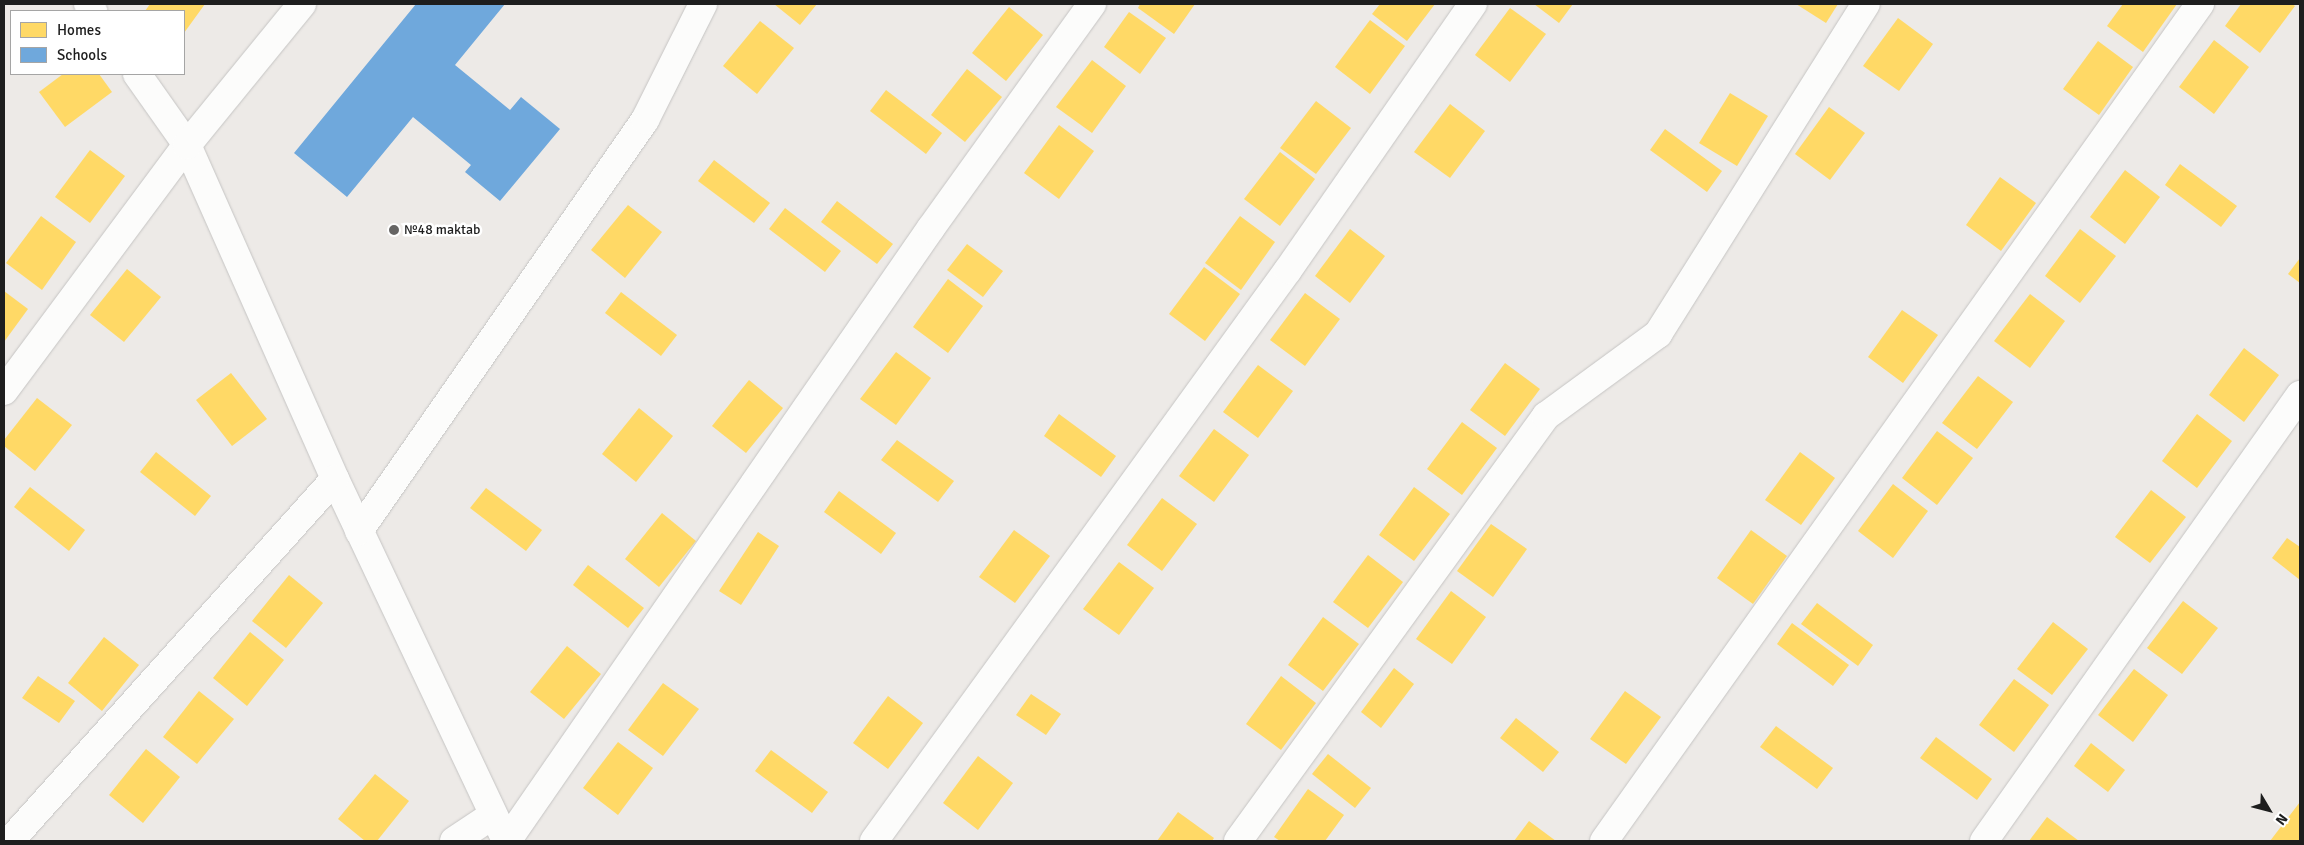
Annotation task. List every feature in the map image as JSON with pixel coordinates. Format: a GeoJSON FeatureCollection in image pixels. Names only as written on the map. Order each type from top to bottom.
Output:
{"type":"FeatureCollection","features":[{"type":"Feature","properties":{"kind":"street"},"geometry":{"type":"LineString","coordinates":[[4,392],[187,145],[302,4]]}},
{"type":"Feature","properties":{"kind":"street"},"geometry":{"type":"LineString","coordinates":[[359,531],[646,120],[703,4]]}},
{"type":"Feature","properties":{"kind":"street"},"geometry":{"type":"LineString","coordinates":[[506,841],[931,228],[1092,4]]}},
{"type":"Feature","properties":{"kind":"street"},"geometry":{"type":"LineString","coordinates":[[874,841],[1288,270],[1473,4]]}},
{"type":"Feature","properties":{"kind":"street"},"geometry":{"type":"LineString","coordinates":[[1238,841],[1546,416],[1658,334],[1866,4]]}},
{"type":"Feature","properties":{"kind":"street"},"geometry":{"type":"LineString","coordinates":[[1604,841],[2200,4]]}},
{"type":"Feature","properties":{"kind":"street"},"geometry":{"type":"LineString","coordinates":[[138,75],[187,145],[334,479],[506,841]]}},
{"type":"Feature","properties":{"kind":"street"},"geometry":{"type":"LineString","coordinates":[[1984,841],[2300,396]]}},
{"type":"Feature","properties":{"kind":"street"},"geometry":{"type":"LineString","coordinates":[[10,841],[334,479]]}},
{"type":"Feature","properties":{"kind":"street"},"geometry":{"type":"LineString","coordinates":[[454,841],[494,815]]}},
{"type":"Feature","properties":{"kind":"building: Homes"},"geometry":{"type":"Polygon","coordinates":[[[150,4],[205,4],[185,32],[185,10],[146,10],[150,4]]]}},
{"type":"Feature","properties":{"kind":"building: Homes"},"geometry":{"type":"Polygon","coordinates":[[[774,4],[817,4],[800,25],[774,4]]]}},
{"type":"Feature","properties":{"kind":"building: Homes"},"geometry":{"type":"Polygon","coordinates":[[[1140,4],[1195,4],[1174,34],[1138,8],[1140,4]]]}},
{"type":"Feature","properties":{"kind":"building: Homes"},"geometry":{"type":"Polygon","coordinates":[[[1380,4],[1435,4],[1407,41],[1372,14],[1380,4]]]}},
{"type":"Feature","properties":{"kind":"building: Homes"},"geometry":{"type":"Polygon","coordinates":[[[1534,4],[1573,4],[1559,23],[1534,4]]]}},
{"type":"Feature","properties":{"kind":"building: Homes"},"geometry":{"type":"Polygon","coordinates":[[[1796,4],[1838,4],[1826,23],[1796,4]]]}},
{"type":"Feature","properties":{"kind":"building: Homes"},"geometry":{"type":"Polygon","coordinates":[[[2123,4],[2177,4],[2143,52],[2107,26],[2123,4]]]}},
{"type":"Feature","properties":{"kind":"building: Homes"},"geometry":{"type":"Polygon","coordinates":[[[2241,4],[2292,4],[2295,6],[2260,53],[2225,26],[2241,4]]]}},
{"type":"Feature","properties":{"kind":"building: Homes"},"geometry":{"type":"Polygon","coordinates":[[[1009,7],[1043,35],[1006,81],[972,53],[1009,7]]]}},
{"type":"Feature","properties":{"kind":"building: Homes"},"geometry":{"type":"Polygon","coordinates":[[[1510,8],[1546,34],[1510,82],[1475,55],[1510,8]]]}},
{"type":"Feature","properties":{"kind":"building: Homes"},"geometry":{"type":"Polygon","coordinates":[[[1129,12],[1166,38],[1140,74],[1104,47],[1129,12]]]}},
{"type":"Feature","properties":{"kind":"building: Homes"},"geometry":{"type":"Polygon","coordinates":[[[1898,18],[1933,44],[1899,91],[1863,66],[1898,18]]]}},
{"type":"Feature","properties":{"kind":"building: Homes"},"geometry":{"type":"Polygon","coordinates":[[[1370,20],[1405,46],[1370,94],[1335,67],[1370,20]]]}},
{"type":"Feature","properties":{"kind":"building: Homes"},"geometry":{"type":"Polygon","coordinates":[[[760,21],[794,48],[757,94],[723,66],[760,21]]]}},
{"type":"Feature","properties":{"kind":"building: Homes"},"geometry":{"type":"Polygon","coordinates":[[[2214,40],[2249,67],[2214,114],[2179,87],[2214,40]]]}},
{"type":"Feature","properties":{"kind":"building: Homes"},"geometry":{"type":"Polygon","coordinates":[[[2098,41],[2133,67],[2099,115],[2063,89],[2098,41]]]}},
{"type":"Feature","properties":{"kind":"building: Homes"},"geometry":{"type":"Polygon","coordinates":[[[1092,60],[1126,86],[1092,133],[1056,107],[1092,60]]]}},
{"type":"Feature","properties":{"kind":"building: Homes"},"geometry":{"type":"Polygon","coordinates":[[[967,69],[1002,97],[965,142],[931,115],[967,69]]]}},
{"type":"Feature","properties":{"kind":"building: Homes"},"geometry":{"type":"Polygon","coordinates":[[[62,75],[100,75],[112,92],[65,127],[39,92],[62,75]]]}},
{"type":"Feature","properties":{"kind":"building: Homes"},"geometry":{"type":"Polygon","coordinates":[[[886,90],[942,133],[926,154],[870,111],[886,90]]]}},
{"type":"Feature","properties":{"kind":"building: Homes"},"geometry":{"type":"Polygon","coordinates":[[[1730,93],[1768,116],[1737,166],[1699,143],[1730,93]]]}},
{"type":"Feature","properties":{"kind":"building: Homes"},"geometry":{"type":"Polygon","coordinates":[[[1316,101],[1351,128],[1316,174],[1280,148],[1316,101]]]}},
{"type":"Feature","properties":{"kind":"building: Homes"},"geometry":{"type":"Polygon","coordinates":[[[1450,104],[1485,131],[1450,178],[1414,152],[1450,104]]]}},
{"type":"Feature","properties":{"kind":"building: Homes"},"geometry":{"type":"Polygon","coordinates":[[[1829,107],[1865,133],[1830,180],[1795,154],[1829,107]]]}},
{"type":"Feature","properties":{"kind":"building: Homes"},"geometry":{"type":"Polygon","coordinates":[[[1059,125],[1094,151],[1059,199],[1024,173],[1059,125]]]}},
{"type":"Feature","properties":{"kind":"building: Homes"},"geometry":{"type":"Polygon","coordinates":[[[1665,129],[1722,171],[1707,192],[1650,150],[1665,129]]]}},
{"type":"Feature","properties":{"kind":"building: Homes"},"geometry":{"type":"Polygon","coordinates":[[[90,150],[125,176],[90,223],[55,197],[90,150]]]}},
{"type":"Feature","properties":{"kind":"building: Homes"},"geometry":{"type":"Polygon","coordinates":[[[1280,152],[1315,179],[1280,226],[1244,199],[1280,152]]]}},
{"type":"Feature","properties":{"kind":"building: Homes"},"geometry":{"type":"Polygon","coordinates":[[[714,160],[770,203],[754,223],[698,181],[714,160]]]}},
{"type":"Feature","properties":{"kind":"building: Homes"},"geometry":{"type":"Polygon","coordinates":[[[2180,164],[2237,206],[2221,227],[2165,185],[2180,164]]]}},
{"type":"Feature","properties":{"kind":"building: Homes"},"geometry":{"type":"Polygon","coordinates":[[[2125,170],[2160,197],[2125,244],[2090,217],[2125,170]]]}},
{"type":"Feature","properties":{"kind":"building: Homes"},"geometry":{"type":"Polygon","coordinates":[[[2000,177],[2036,203],[2001,251],[1966,225],[2000,177]]]}},
{"type":"Feature","properties":{"kind":"building: Homes"},"geometry":{"type":"Polygon","coordinates":[[[837,201],[893,244],[877,264],[821,222],[837,201]]]}},
{"type":"Feature","properties":{"kind":"building: Homes"},"geometry":{"type":"Polygon","coordinates":[[[628,205],[662,232],[625,278],[591,250],[628,205]]]}},
{"type":"Feature","properties":{"kind":"building: Homes"},"geometry":{"type":"Polygon","coordinates":[[[785,208],[841,251],[825,272],[769,229],[785,208]]]}},
{"type":"Feature","properties":{"kind":"building: Homes"},"geometry":{"type":"Polygon","coordinates":[[[41,216],[76,242],[42,290],[6,263],[41,216]]]}},
{"type":"Feature","properties":{"kind":"building: Homes"},"geometry":{"type":"Polygon","coordinates":[[[1240,216],[1275,242],[1241,290],[1205,263],[1240,216]]]}},
{"type":"Feature","properties":{"kind":"building: Homes"},"geometry":{"type":"Polygon","coordinates":[[[1350,229],[1385,256],[1350,303],[1315,276],[1350,229]]]}},
{"type":"Feature","properties":{"kind":"building: Homes"},"geometry":{"type":"Polygon","coordinates":[[[2080,229],[2116,256],[2080,303],[2045,276],[2080,229]]]}},
{"type":"Feature","properties":{"kind":"building: Homes"},"geometry":{"type":"Polygon","coordinates":[[[967,244],[1003,271],[983,297],[947,270],[967,244]]]}},
{"type":"Feature","properties":{"kind":"building: Homes"},"geometry":{"type":"Polygon","coordinates":[[[2300,258],[2300,283],[2288,274],[2300,258]]]}},
{"type":"Feature","properties":{"kind":"building: Homes"},"geometry":{"type":"Polygon","coordinates":[[[1204,267],[1240,294],[1205,341],[1169,314],[1204,267]]]}},
{"type":"Feature","properties":{"kind":"building: Homes"},"geometry":{"type":"Polygon","coordinates":[[[127,269],[161,297],[124,342],[90,315],[127,269]]]}},
{"type":"Feature","properties":{"kind":"building: Homes"},"geometry":{"type":"Polygon","coordinates":[[[948,279],[983,306],[948,353],[913,327],[948,279]]]}},
{"type":"Feature","properties":{"kind":"building: Homes"},"geometry":{"type":"Polygon","coordinates":[[[4,291],[28,309],[4,342],[4,291]]]}},
{"type":"Feature","properties":{"kind":"building: Homes"},"geometry":{"type":"Polygon","coordinates":[[[621,292],[677,335],[661,356],[605,313],[621,292]]]}},
{"type":"Feature","properties":{"kind":"building: Homes"},"geometry":{"type":"Polygon","coordinates":[[[1305,293],[1340,319],[1305,366],[1270,340],[1305,293]]]}},
{"type":"Feature","properties":{"kind":"building: Homes"},"geometry":{"type":"Polygon","coordinates":[[[2030,294],[2065,321],[2030,368],[1994,341],[2030,294]]]}},
{"type":"Feature","properties":{"kind":"building: Homes"},"geometry":{"type":"Polygon","coordinates":[[[1902,310],[1938,335],[1903,383],[1868,357],[1902,310]]]}},
{"type":"Feature","properties":{"kind":"building: Homes"},"geometry":{"type":"Polygon","coordinates":[[[2244,348],[2279,375],[2244,422],[2209,395],[2244,348]]]}},
{"type":"Feature","properties":{"kind":"building: Homes"},"geometry":{"type":"Polygon","coordinates":[[[896,352],[931,378],[896,425],[860,399],[896,352]]]}},
{"type":"Feature","properties":{"kind":"building: Homes"},"geometry":{"type":"Polygon","coordinates":[[[1505,363],[1540,389],[1505,436],[1470,410],[1505,363]]]}},
{"type":"Feature","properties":{"kind":"building: Homes"},"geometry":{"type":"Polygon","coordinates":[[[1258,365],[1293,391],[1258,438],[1223,412],[1258,365]]]}},
{"type":"Feature","properties":{"kind":"building: Homes"},"geometry":{"type":"Polygon","coordinates":[[[231,373],[267,419],[232,446],[196,400],[231,373]]]}},
{"type":"Feature","properties":{"kind":"building: Homes"},"geometry":{"type":"Polygon","coordinates":[[[1978,376],[2013,402],[1977,449],[1942,423],[1978,376]]]}},
{"type":"Feature","properties":{"kind":"building: Homes"},"geometry":{"type":"Polygon","coordinates":[[[749,380],[783,408],[746,453],[712,426],[749,380]]]}},
{"type":"Feature","properties":{"kind":"building: Homes"},"geometry":{"type":"Polygon","coordinates":[[[37,398],[72,425],[35,471],[4,446],[4,440],[37,398]]]}},
{"type":"Feature","properties":{"kind":"building: Homes"},"geometry":{"type":"Polygon","coordinates":[[[639,408],[673,436],[636,482],[602,454],[639,408]]]}},
{"type":"Feature","properties":{"kind":"building: Homes"},"geometry":{"type":"Polygon","coordinates":[[[1059,414],[1116,456],[1101,477],[1044,436],[1059,414]]]}},
{"type":"Feature","properties":{"kind":"building: Homes"},"geometry":{"type":"Polygon","coordinates":[[[2197,414],[2232,441],[2197,488],[2162,461],[2197,414]]]}},
{"type":"Feature","properties":{"kind":"building: Homes"},"geometry":{"type":"Polygon","coordinates":[[[1462,422],[1497,448],[1462,495],[1427,469],[1462,422]]]}},
{"type":"Feature","properties":{"kind":"building: Homes"},"geometry":{"type":"Polygon","coordinates":[[[1214,429],[1249,455],[1214,502],[1179,476],[1214,429]]]}},
{"type":"Feature","properties":{"kind":"building: Homes"},"geometry":{"type":"Polygon","coordinates":[[[1937,431],[1973,458],[1937,505],[1902,478],[1937,431]]]}},
{"type":"Feature","properties":{"kind":"building: Homes"},"geometry":{"type":"Polygon","coordinates":[[[897,440],[954,481],[938,502],[881,460],[897,440]]]}},
{"type":"Feature","properties":{"kind":"building: Homes"},"geometry":{"type":"Polygon","coordinates":[[[156,452],[211,496],[195,516],[140,472],[156,452]]]}},
{"type":"Feature","properties":{"kind":"building: Homes"},"geometry":{"type":"Polygon","coordinates":[[[1800,452],[1835,478],[1801,525],[1765,500],[1800,452]]]}},
{"type":"Feature","properties":{"kind":"building: Homes"},"geometry":{"type":"Polygon","coordinates":[[[1893,484],[1928,511],[1893,558],[1858,531],[1893,484]]]}},
{"type":"Feature","properties":{"kind":"building: Homes"},"geometry":{"type":"Polygon","coordinates":[[[30,487],[85,530],[69,551],[14,507],[30,487]]]}},
{"type":"Feature","properties":{"kind":"building: Homes"},"geometry":{"type":"Polygon","coordinates":[[[1414,487],[1450,514],[1414,561],[1379,535],[1414,487]]]}},
{"type":"Feature","properties":{"kind":"building: Homes"},"geometry":{"type":"Polygon","coordinates":[[[486,488],[542,530],[526,551],[470,508],[486,488]]]}},
{"type":"Feature","properties":{"kind":"building: Homes"},"geometry":{"type":"Polygon","coordinates":[[[2151,490],[2186,517],[2150,563],[2115,537],[2151,490]]]}},
{"type":"Feature","properties":{"kind":"building: Homes"},"geometry":{"type":"Polygon","coordinates":[[[839,491],[896,533],[881,554],[824,512],[839,491]]]}},
{"type":"Feature","properties":{"kind":"building: Homes"},"geometry":{"type":"Polygon","coordinates":[[[1162,498],[1197,524],[1162,571],[1127,545],[1162,498]]]}},
{"type":"Feature","properties":{"kind":"building: Homes"},"geometry":{"type":"Polygon","coordinates":[[[662,513],[696,541],[659,587],[625,559],[662,513]]]}},
{"type":"Feature","properties":{"kind":"building: Homes"},"geometry":{"type":"Polygon","coordinates":[[[1491,524],[1527,549],[1493,597],[1457,571],[1491,524]]]}},
{"type":"Feature","properties":{"kind":"building: Homes"},"geometry":{"type":"Polygon","coordinates":[[[1014,530],[1050,556],[1015,603],[979,577],[1014,530]]]}},
{"type":"Feature","properties":{"kind":"building: Homes"},"geometry":{"type":"Polygon","coordinates":[[[1751,530],[1787,556],[1753,604],[1717,578],[1751,530]]]}},
{"type":"Feature","properties":{"kind":"building: Homes"},"geometry":{"type":"Polygon","coordinates":[[[758,532],[779,546],[741,605],[719,591],[758,532]]]}},
{"type":"Feature","properties":{"kind":"building: Homes"},"geometry":{"type":"Polygon","coordinates":[[[2287,538],[2300,547],[2300,580],[2272,558],[2287,538]]]}},
{"type":"Feature","properties":{"kind":"building: Homes"},"geometry":{"type":"Polygon","coordinates":[[[1368,555],[1403,582],[1368,628],[1333,602],[1368,555]]]}},
{"type":"Feature","properties":{"kind":"building: Homes"},"geometry":{"type":"Polygon","coordinates":[[[1119,562],[1154,588],[1119,635],[1083,609],[1119,562]]]}},
{"type":"Feature","properties":{"kind":"building: Homes"},"geometry":{"type":"Polygon","coordinates":[[[588,565],[644,608],[628,628],[573,585],[588,565]]]}},
{"type":"Feature","properties":{"kind":"building: Homes"},"geometry":{"type":"Polygon","coordinates":[[[289,575],[323,603],[286,648],[252,621],[289,575]]]}},
{"type":"Feature","properties":{"kind":"building: Homes"},"geometry":{"type":"Polygon","coordinates":[[[1451,591],[1486,617],[1452,664],[1416,639],[1451,591]]]}},
{"type":"Feature","properties":{"kind":"building: Homes"},"geometry":{"type":"Polygon","coordinates":[[[2183,601],[2218,628],[2182,674],[2147,648],[2183,601]]]}},
{"type":"Feature","properties":{"kind":"building: Homes"},"geometry":{"type":"Polygon","coordinates":[[[1817,603],[1873,645],[1858,666],[1801,624],[1817,603]]]}},
{"type":"Feature","properties":{"kind":"building: Homes"},"geometry":{"type":"Polygon","coordinates":[[[1323,617],[1359,644],[1323,691],[1288,665],[1323,617]]]}},
{"type":"Feature","properties":{"kind":"building: Homes"},"geometry":{"type":"Polygon","coordinates":[[[2053,622],[2088,649],[2052,695],[2017,669],[2053,622]]]}},
{"type":"Feature","properties":{"kind":"building: Homes"},"geometry":{"type":"Polygon","coordinates":[[[1792,623],[1849,665],[1833,686],[1777,644],[1792,623]]]}},
{"type":"Feature","properties":{"kind":"building: Homes"},"geometry":{"type":"Polygon","coordinates":[[[250,632],[284,660],[247,706],[213,678],[250,632]]]}},
{"type":"Feature","properties":{"kind":"building: Homes"},"geometry":{"type":"Polygon","coordinates":[[[104,637],[139,665],[102,711],[68,683],[104,637]]]}},
{"type":"Feature","properties":{"kind":"building: Homes"},"geometry":{"type":"Polygon","coordinates":[[[567,646],[601,674],[564,719],[530,692],[567,646]]]}},
{"type":"Feature","properties":{"kind":"building: Homes"},"geometry":{"type":"Polygon","coordinates":[[[1394,668],[1414,684],[1381,728],[1361,712],[1394,668]]]}},
{"type":"Feature","properties":{"kind":"building: Homes"},"geometry":{"type":"Polygon","coordinates":[[[2134,669],[2168,695],[2133,742],[2098,715],[2134,669]]]}},
{"type":"Feature","properties":{"kind":"building: Homes"},"geometry":{"type":"Polygon","coordinates":[[[38,676],[75,701],[59,723],[22,698],[38,676]]]}},
{"type":"Feature","properties":{"kind":"building: Homes"},"geometry":{"type":"Polygon","coordinates":[[[1281,676],[1316,703],[1281,750],[1246,724],[1281,676]]]}},
{"type":"Feature","properties":{"kind":"building: Homes"},"geometry":{"type":"Polygon","coordinates":[[[2014,679],[2049,705],[2014,752],[1979,725],[2014,679]]]}},
{"type":"Feature","properties":{"kind":"building: Homes"},"geometry":{"type":"Polygon","coordinates":[[[663,683],[699,709],[663,756],[628,730],[663,683]]]}},
{"type":"Feature","properties":{"kind":"building: Homes"},"geometry":{"type":"Polygon","coordinates":[[[199,691],[234,719],[197,764],[163,737],[199,691]]]}},
{"type":"Feature","properties":{"kind":"building: Homes"},"geometry":{"type":"Polygon","coordinates":[[[1625,691],[1661,717],[1626,764],[1590,739],[1625,691]]]}},
{"type":"Feature","properties":{"kind":"building: Homes"},"geometry":{"type":"Polygon","coordinates":[[[1031,694],[1061,714],[1046,735],[1016,715],[1031,694]]]}},
{"type":"Feature","properties":{"kind":"building: Homes"},"geometry":{"type":"Polygon","coordinates":[[[888,696],[923,723],[888,769],[853,743],[888,696]]]}},
{"type":"Feature","properties":{"kind":"building: Homes"},"geometry":{"type":"Polygon","coordinates":[[[1516,718],[1559,752],[1543,772],[1500,738],[1516,718]]]}},
{"type":"Feature","properties":{"kind":"building: Homes"},"geometry":{"type":"Polygon","coordinates":[[[1776,726],[1833,768],[1817,789],[1760,747],[1776,726]]]}},
{"type":"Feature","properties":{"kind":"building: Homes"},"geometry":{"type":"Polygon","coordinates":[[[1936,737],[1992,779],[1977,800],[1920,758],[1936,737]]]}},
{"type":"Feature","properties":{"kind":"building: Homes"},"geometry":{"type":"Polygon","coordinates":[[[618,742],[653,768],[618,815],[583,788],[618,742]]]}},
{"type":"Feature","properties":{"kind":"building: Homes"},"geometry":{"type":"Polygon","coordinates":[[[2091,743],[2125,770],[2108,792],[2074,766],[2091,743]]]}},
{"type":"Feature","properties":{"kind":"building: Homes"},"geometry":{"type":"Polygon","coordinates":[[[146,749],[180,777],[143,823],[109,795],[146,749]]]}},
{"type":"Feature","properties":{"kind":"building: Homes"},"geometry":{"type":"Polygon","coordinates":[[[771,750],[828,792],[812,813],[755,771],[771,750]]]}},
{"type":"Feature","properties":{"kind":"building: Homes"},"geometry":{"type":"Polygon","coordinates":[[[1328,754],[1371,788],[1355,808],[1312,774],[1328,754]]]}},
{"type":"Feature","properties":{"kind":"building: Homes"},"geometry":{"type":"Polygon","coordinates":[[[978,756],[1013,783],[978,830],[943,803],[978,756]]]}},
{"type":"Feature","properties":{"kind":"building: Homes"},"geometry":{"type":"Polygon","coordinates":[[[375,774],[409,801],[377,841],[365,841],[338,819],[375,774]]]}},
{"type":"Feature","properties":{"kind":"building: Homes"},"geometry":{"type":"Polygon","coordinates":[[[1308,789],[1344,815],[1325,841],[1280,841],[1274,837],[1308,789]]]}},
{"type":"Feature","properties":{"kind":"building: Homes"},"geometry":{"type":"Polygon","coordinates":[[[2300,802],[2300,841],[2270,841],[2300,802]]]}},
{"type":"Feature","properties":{"kind":"building: Homes"},"geometry":{"type":"Polygon","coordinates":[[[1178,812],[1214,838],[1212,841],[1157,841],[1178,812]]]}},
{"type":"Feature","properties":{"kind":"building: Homes"},"geometry":{"type":"Polygon","coordinates":[[[2047,817],[2079,841],[2029,841],[2047,817]]]}},
{"type":"Feature","properties":{"kind":"building: Homes"},"geometry":{"type":"Polygon","coordinates":[[[1529,821],[1556,841],[1514,841],[1529,821]]]}},
{"type":"Feature","properties":{"kind":"building: Schools"},"geometry":{"type":"Polygon","coordinates":[[[416,4],[505,4],[455,65],[510,110],[521,97],[560,129],[500,201],[465,172],[471,165],[413,117],[347,197],[294,153],[416,4]]]}},
{"type":"Feature","properties":{"kind":"place","name":"№48 maktab"},"geometry":{"type":"Point","coordinates":[394,230]}}]}
